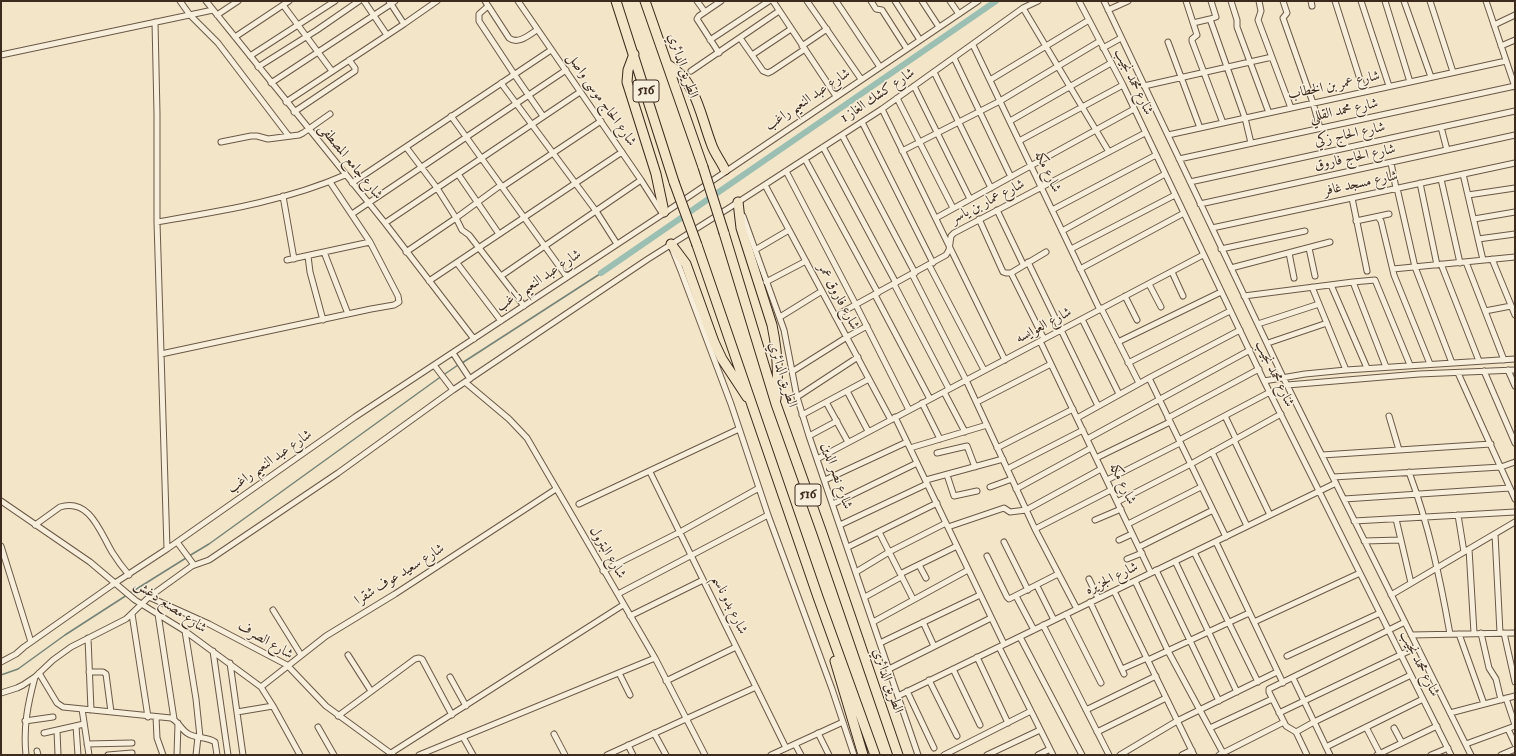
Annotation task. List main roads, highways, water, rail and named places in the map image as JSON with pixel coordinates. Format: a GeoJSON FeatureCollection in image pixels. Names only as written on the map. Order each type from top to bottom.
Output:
{"type":"FeatureCollection","features":[{"type":"Feature","properties":{"kind":"highway","name":"516"},"geometry":{"type":"LineString","coordinates":[[616,1],[674,182],[753,405],[818,597],[875,755]]}},
{"type":"Feature","properties":{"kind":"highway","name":"الطريق الدائري"},"geometry":{"type":"LineString","coordinates":[[645,1],[703,167],[776,404],[898,755]]}},
{"type":"Feature","properties":{"kind":"highway"},"geometry":{"type":"LineString","coordinates":[[634,54],[628,70],[627,82],[656,174],[664,213]]}},
{"type":"Feature","properties":{"kind":"highway"},"geometry":{"type":"LineString","coordinates":[[667,64],[679,72],[692,88],[711,144],[725,170]]}},
{"type":"Feature","properties":{"kind":"highway"},"geometry":{"type":"LineString","coordinates":[[738,202],[741,228],[775,338],[778,364],[776,404]]}},
{"type":"Feature","properties":{"kind":"highway"},"geometry":{"type":"LineString","coordinates":[[670,244],[686,264],[714,342],[722,359],[753,405]]}},
{"type":"Feature","properties":{"kind":"highway","name":"516"},"geometry":{"type":"LineString","coordinates":[[818,597],[863,755]]}},
{"type":"Feature","properties":{"kind":"waterway"},"geometry":{"type":"LineString","coordinates":[[601,273],[996,1]]}},
{"type":"Feature","properties":{"kind":"waterway"},"geometry":{"type":"LineString","coordinates":[[462,363],[606,270]]}},
{"type":"Feature","properties":{"kind":"waterway"},"geometry":{"type":"LineString","coordinates":[[189,556],[209,544],[458,365]]}},
{"type":"Feature","properties":{"kind":"waterway"},"geometry":{"type":"LineString","coordinates":[[130,593],[186,558]]}},
{"type":"Feature","properties":{"kind":"waterway"},"geometry":{"type":"LineString","coordinates":[[1,675],[18,669],[65,635],[127,595]]}}]}
